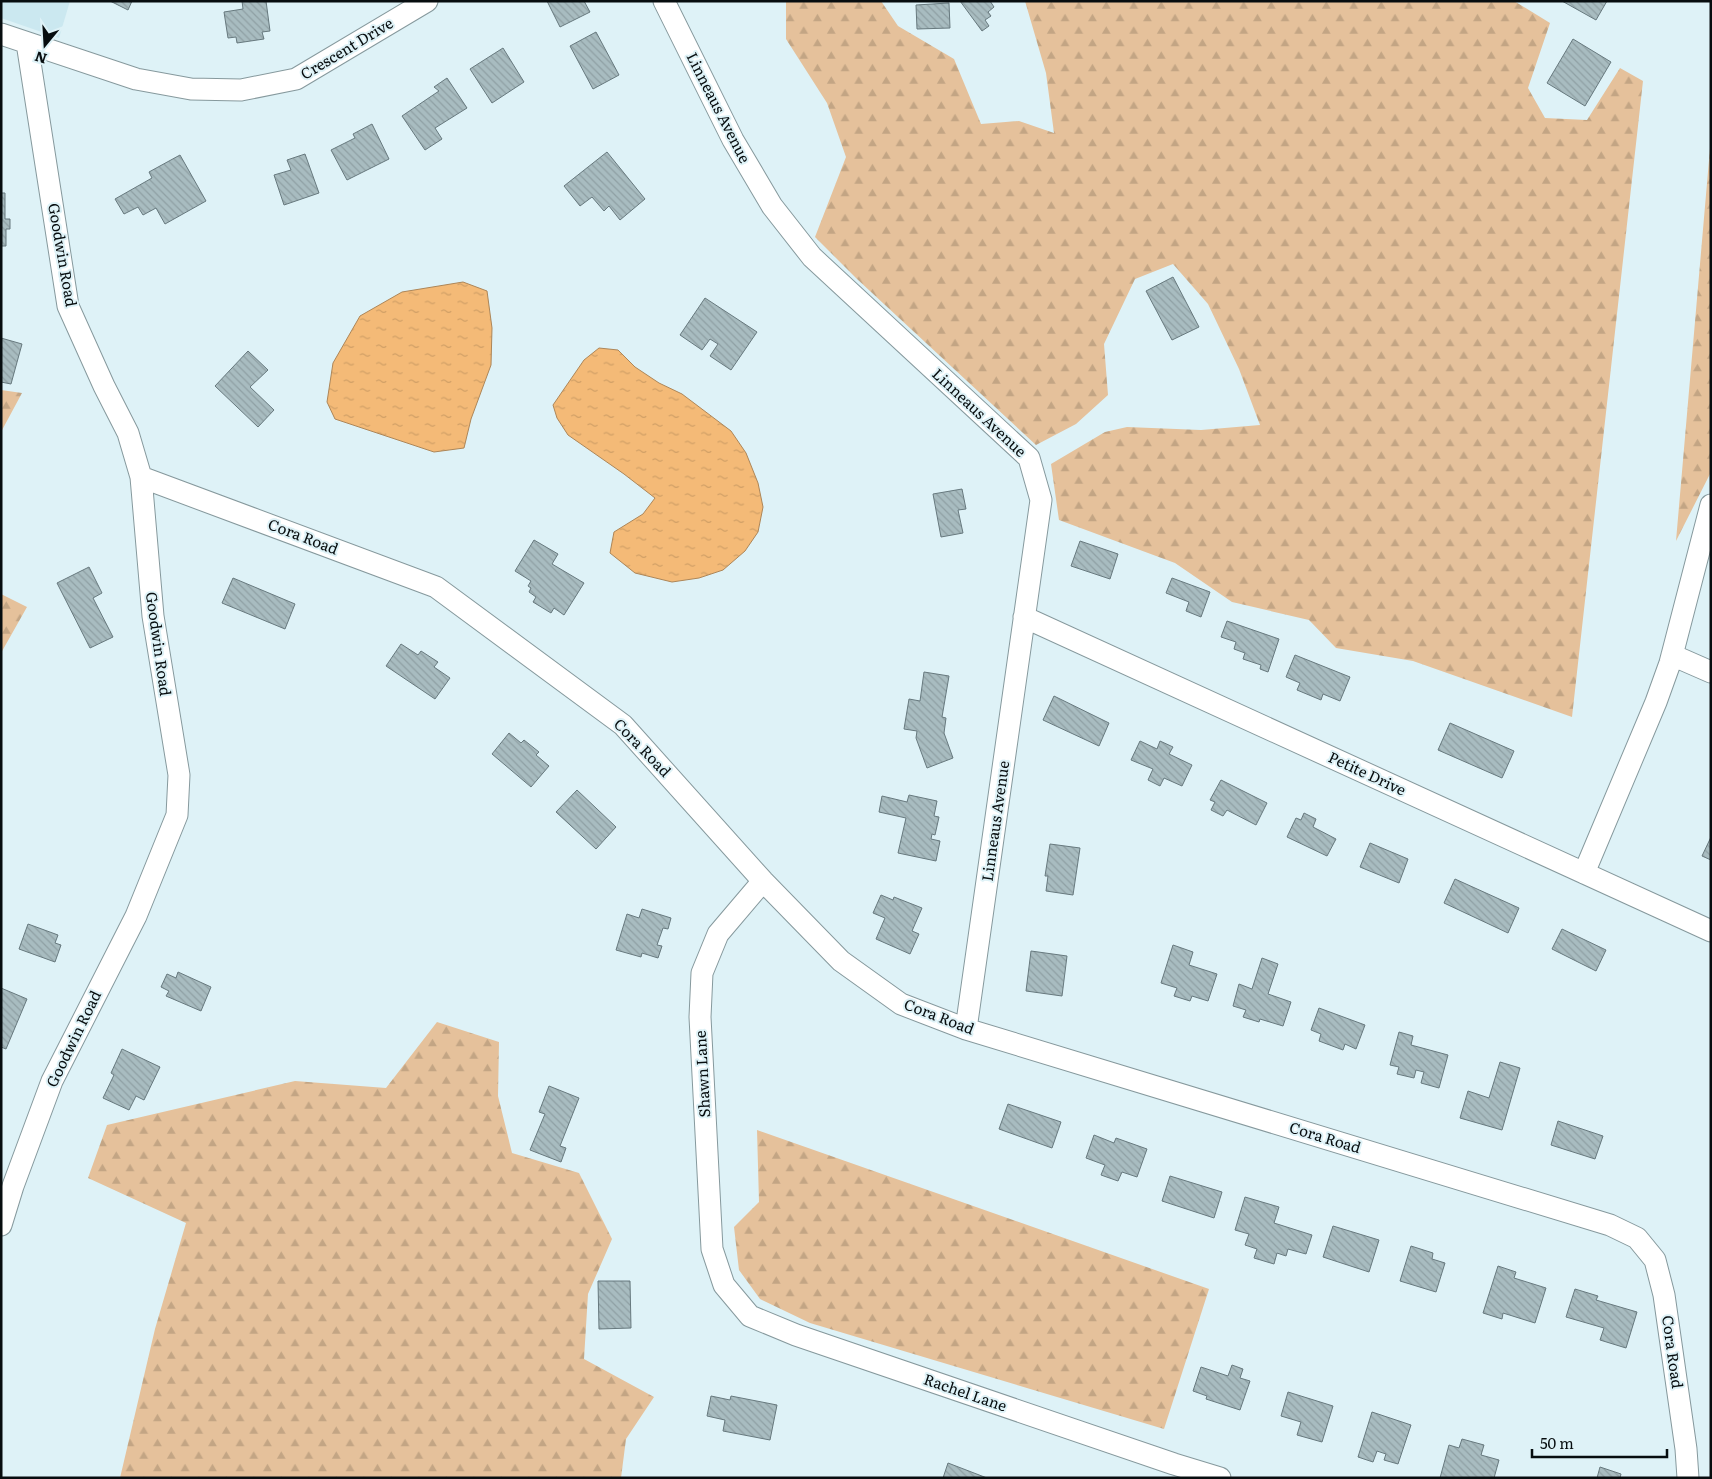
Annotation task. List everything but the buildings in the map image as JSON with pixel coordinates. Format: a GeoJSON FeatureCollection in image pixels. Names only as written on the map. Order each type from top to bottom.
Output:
{"type":"FeatureCollection","features":[{"type":"Feature","properties":{"kind":"street","name":"Crescent Drive"},"geometry":{"type":"LineString","coordinates":[[1,34],[136,79],[191,89],[241,90],[296,79],[427,1]]}},
{"type":"Feature","properties":{"kind":"street","name":"Linneaus Avenue"},"geometry":{"type":"LineString","coordinates":[[664,1],[733,140],[772,206],[812,256],[1029,458],[1041,500],[966,1029]]}},
{"type":"Feature","properties":{"kind":"street","name":"Goodwin Road"},"geometry":{"type":"LineString","coordinates":[[1,1225],[13,1186],[52,1081],[136,916],[177,815],[179,775],[152,616],[141,477],[128,433],[104,386],[68,306],[27,43]]}},
{"type":"Feature","properties":{"kind":"street","name":"Cora Road"},"geometry":{"type":"LineString","coordinates":[[141,477],[436,587],[623,725],[763,881],[841,961],[901,1004],[966,1029],[1610,1225],[1637,1238],[1655,1260],[1664,1295],[1686,1449],[1688,1478]]}},
{"type":"Feature","properties":{"kind":"street"},"geometry":{"type":"LineString","coordinates":[[1584,873],[1656,702],[1672,655],[1711,505]]}},
{"type":"Feature","properties":{"kind":"street","name":"Petite Drive"},"geometry":{"type":"LineString","coordinates":[[1024,617],[1711,931]]}},
{"type":"Feature","properties":{"kind":"street"},"geometry":{"type":"LineString","coordinates":[[1672,655],[1711,672]]}},
{"type":"Feature","properties":{"kind":"street","name":"Shawn Lane"},"geometry":{"type":"LineString","coordinates":[[724,1285],[712,1248],[700,1017],[702,973],[718,934],[763,881]]}},
{"type":"Feature","properties":{"kind":"street","name":"Rachel Lane"},"geometry":{"type":"LineString","coordinates":[[724,1285],[750,1316],[796,1335],[1220,1478]]}},
{"type":"Feature","properties":{"kind":"shaded area"},"geometry":{"type":"Polygon","coordinates":[[[1,1],[70,1],[59,38],[1,18],[1,1]]]}},
{"type":"Feature","properties":{"kind":"green space"},"geometry":{"type":"Polygon","coordinates":[[[786,1],[881,1],[898,26],[954,59],[981,124],[1019,121],[1054,133],[1046,73],[1025,1],[1514,1],[1550,23],[1528,88],[1545,118],[1587,120],[1620,68],[1643,81],[1572,717],[1413,661],[1336,648],[1309,620],[1232,602],[1175,563],[1059,520],[1051,464],[1105,432],[1127,427],[1201,430],[1260,425],[1239,369],[1208,304],[1173,264],[1135,279],[1104,344],[1108,395],[1076,424],[1036,445],[857,279],[815,237],[846,157],[827,103],[786,39],[786,1]]]}},
{"type":"Feature","properties":{"kind":"green space"},"geometry":{"type":"Polygon","coordinates":[[[1711,137],[1711,472],[1676,541],[1711,137]]]}},
{"type":"Feature","properties":{"kind":"green space"},"geometry":{"type":"Polygon","coordinates":[[[1,390],[22,393],[1,432],[1,390]]]}},
{"type":"Feature","properties":{"kind":"green space"},"geometry":{"type":"Polygon","coordinates":[[[1,594],[27,607],[1,653],[1,594]]]}},
{"type":"Feature","properties":{"kind":"green space"},"geometry":{"type":"Polygon","coordinates":[[[437,1022],[499,1042],[498,1096],[512,1153],[579,1173],[612,1239],[588,1294],[584,1359],[654,1397],[626,1439],[621,1478],[120,1478],[155,1329],[186,1223],[88,1178],[107,1125],[295,1081],[386,1088],[437,1022]]]}},
{"type":"Feature","properties":{"kind":"green space"},"geometry":{"type":"Polygon","coordinates":[[[757,1130],[1209,1289],[1164,1429],[810,1323],[760,1299],[739,1270],[734,1227],[759,1202],[757,1130]]]}},
{"type":"Feature","properties":{"kind":"water"},"geometry":{"type":"Polygon","coordinates":[[[463,282],[487,291],[492,328],[491,365],[471,419],[464,448],[434,452],[335,419],[327,402],[333,363],[360,316],[402,292],[463,282]]]}},
{"type":"Feature","properties":{"kind":"water"},"geometry":{"type":"Polygon","coordinates":[[[599,348],[618,350],[635,367],[659,383],[682,394],[731,431],[746,453],[758,483],[763,507],[758,532],[745,551],[723,570],[699,578],[672,582],[635,573],[610,553],[614,532],[643,514],[655,498],[568,435],[557,418],[553,405],[584,360],[599,348]]]}}]}
